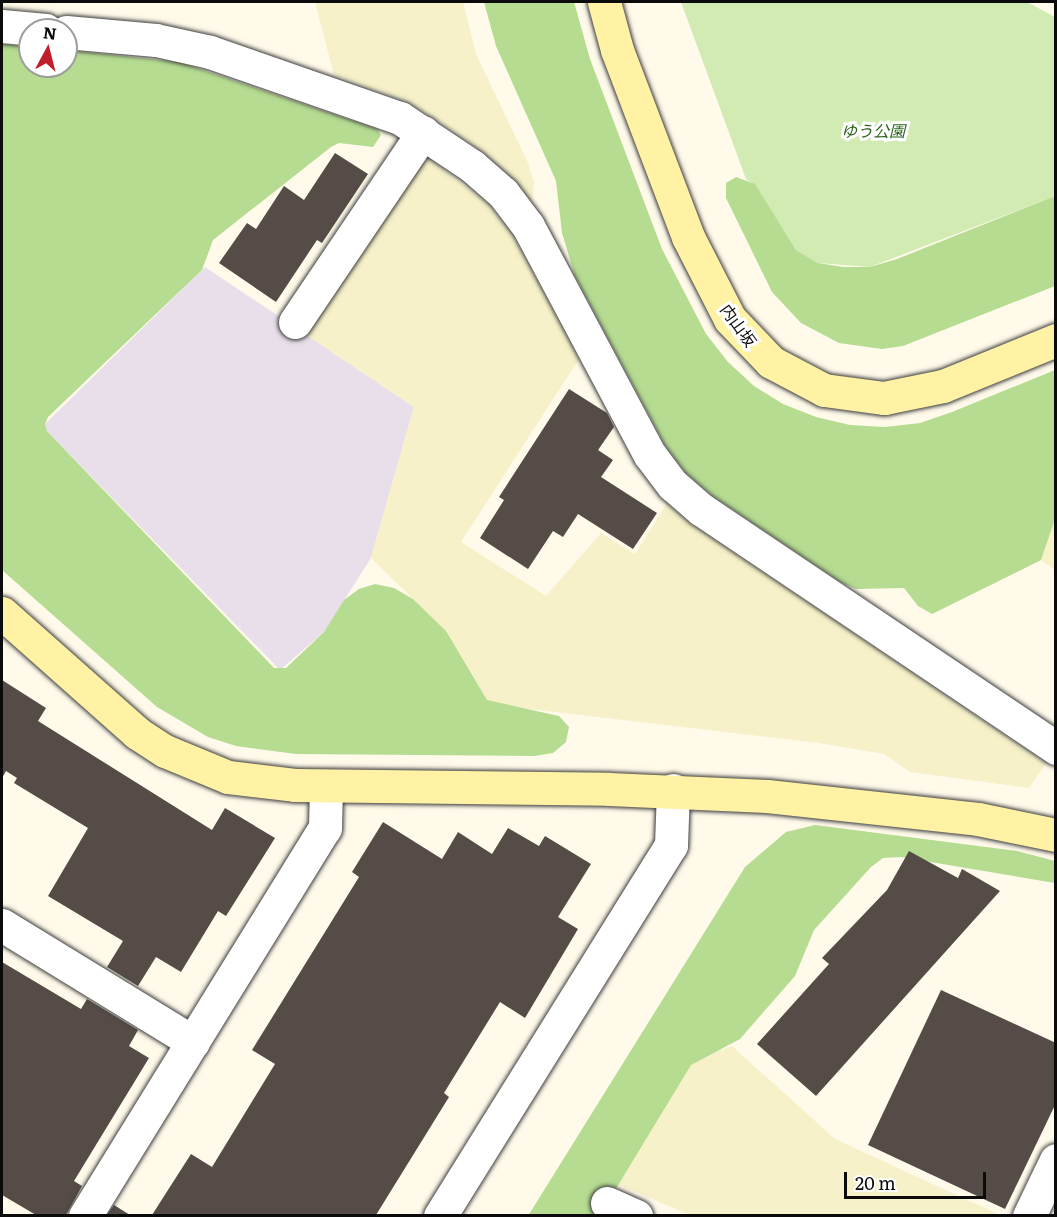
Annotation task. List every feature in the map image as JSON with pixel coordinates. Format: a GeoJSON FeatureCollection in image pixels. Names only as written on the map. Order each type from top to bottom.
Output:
{"type":"FeatureCollection","features":[{"type":"Feature","properties":{"kind":"street","name":"内山坂"},"geometry":{"type":"LineString","coordinates":[[604,2],[617,50],[688,237],[730,319],[771,362],[824,390],[884,398],[943,386],[1056,340]]}},
{"type":"Feature","properties":{"kind":"street"},"geometry":{"type":"LineString","coordinates":[[2,26],[18,27]]}},
{"type":"Feature","properties":{"kind":"street"},"geometry":{"type":"LineString","coordinates":[[78,33],[156,40],[210,52],[374,108],[423,132],[503,193],[528,226],[650,454],[673,485],[702,510],[1056,748]]}},
{"type":"Feature","properties":{"kind":"street"},"geometry":{"type":"LineString","coordinates":[[296,322],[423,132]]}},
{"type":"Feature","properties":{"kind":"street"},"geometry":{"type":"LineString","coordinates":[[2,613],[137,732],[165,751],[228,777],[261,783],[326,786],[673,790],[846,803],[978,819],[1056,835]]}},
{"type":"Feature","properties":{"kind":"street"},"geometry":{"type":"LineString","coordinates":[[85,1215],[325,828],[326,786]]}},
{"type":"Feature","properties":{"kind":"street"},"geometry":{"type":"LineString","coordinates":[[440,1215],[671,845],[673,790]]}},
{"type":"Feature","properties":{"kind":"street"},"geometry":{"type":"LineString","coordinates":[[2,925],[193,1042]]}},
{"type":"Feature","properties":{"kind":"street"},"geometry":{"type":"LineString","coordinates":[[1029,1215],[1056,1160]]}},
{"type":"Feature","properties":{"kind":"shaded area"},"geometry":{"type":"Polygon","coordinates":[[[315,2],[463,2],[476,54],[528,163],[534,183],[532,202],[516,181],[483,152],[433,117],[408,102],[334,75],[315,2]]]}},
{"type":"Feature","properties":{"kind":"shaded area"},"geometry":{"type":"Polygon","coordinates":[[[425,155],[490,206],[513,236],[579,359],[461,542],[546,596],[601,533],[635,554],[667,503],[691,524],[1046,763],[1029,788],[910,772],[884,754],[819,743],[504,706],[487,700],[446,631],[371,558],[414,407],[305,334],[425,155]]]}},
{"type":"Feature","properties":{"kind":"shaded area"},"geometry":{"type":"Polygon","coordinates":[[[205,267],[414,407],[371,558],[324,632],[280,670],[47,431],[45,424],[205,267]]]}},
{"type":"Feature","properties":{"kind":"shaded area"},"geometry":{"type":"Polygon","coordinates":[[[1055,519],[1055,570],[1041,560],[1055,519]]]}},
{"type":"Feature","properties":{"kind":"shaded area"},"geometry":{"type":"Polygon","coordinates":[[[732,1046],[835,1139],[1000,1215],[690,1215],[617,1184],[691,1065],[697,1059],[732,1046]]]}},
{"type":"Feature","properties":{"kind":"green space"},"geometry":{"type":"Polygon","coordinates":[[[484,2],[574,2],[590,59],[662,249],[706,334],[728,362],[754,386],[783,404],[816,417],[850,425],[885,427],[920,423],[1055,370],[1055,519],[1041,560],[932,614],[918,606],[904,588],[856,589],[842,583],[713,496],[686,473],[665,445],[575,276],[562,233],[556,181],[496,46],[484,2]]]}},
{"type":"Feature","properties":{"kind":"green space","name":"ゆう公園"},"geometry":{"type":"Polygon","coordinates":[[[681,2],[1027,2],[1055,17],[1055,196],[870,267],[818,263],[796,250],[755,185],[746,179],[681,2]]]}},
{"type":"Feature","properties":{"kind":"green space"},"geometry":{"type":"Polygon","coordinates":[[[2,44],[18,46],[18,78],[78,78],[78,51],[179,62],[377,129],[381,135],[373,147],[339,143],[331,147],[213,240],[202,270],[48,417],[45,424],[47,431],[274,668],[286,668],[324,632],[344,600],[359,589],[375,584],[394,588],[413,599],[446,631],[487,700],[559,716],[569,727],[566,742],[553,753],[534,756],[296,754],[236,746],[208,737],[157,707],[2,570],[2,44]]]}},
{"type":"Feature","properties":{"kind":"green space"},"geometry":{"type":"Polygon","coordinates":[[[736,177],[755,184],[796,250],[818,263],[843,267],[870,267],[897,259],[1055,196],[1055,286],[903,346],[882,349],[839,343],[801,323],[772,292],[726,198],[726,183],[736,177]]]}},
{"type":"Feature","properties":{"kind":"green space"},"geometry":{"type":"Polygon","coordinates":[[[815,825],[1017,851],[1055,861],[1055,883],[901,857],[883,858],[871,867],[814,930],[795,976],[740,1039],[691,1065],[600,1215],[528,1216],[745,867],[786,832],[815,825]]]}},
{"type":"Feature","properties":{"kind":"building"},"geometry":{"type":"Polygon","coordinates":[[[335,153],[368,174],[322,243],[317,240],[276,302],[219,263],[247,223],[256,229],[284,186],[304,200],[335,153]]]}},
{"type":"Feature","properties":{"kind":"building"},"geometry":{"type":"Polygon","coordinates":[[[569,389],[607,413],[614,427],[598,450],[613,460],[601,477],[657,513],[633,549],[578,514],[563,537],[553,531],[528,569],[480,538],[504,500],[499,497],[569,389]]]}},
{"type":"Feature","properties":{"kind":"building"},"geometry":{"type":"Polygon","coordinates":[[[2,680],[46,708],[38,721],[212,830],[225,808],[275,838],[226,916],[218,911],[181,972],[156,957],[138,986],[107,967],[123,941],[48,896],[88,828],[14,783],[17,778],[6,771],[2,778],[2,680]]]}},
{"type":"Feature","properties":{"kind":"building"},"geometry":{"type":"Polygon","coordinates":[[[383,822],[442,859],[458,832],[492,854],[508,828],[539,846],[545,836],[591,864],[558,917],[578,929],[525,1018],[500,1002],[444,1093],[449,1097],[376,1215],[152,1215],[191,1154],[212,1167],[275,1064],[252,1050],[359,877],[352,872],[383,822]]]}},
{"type":"Feature","properties":{"kind":"building"},"geometry":{"type":"Polygon","coordinates":[[[909,851],[958,878],[962,869],[1000,891],[816,1096],[757,1044],[829,964],[822,958],[887,890],[909,851]]]}},
{"type":"Feature","properties":{"kind":"building"},"geometry":{"type":"Polygon","coordinates":[[[2,962],[81,1009],[87,999],[138,1030],[129,1046],[149,1058],[74,1181],[82,1186],[66,1215],[36,1215],[2,1195],[2,962]]]}},
{"type":"Feature","properties":{"kind":"building"},"geometry":{"type":"Polygon","coordinates":[[[941,990],[1056,1043],[1056,1103],[1005,1209],[868,1145],[941,990]]]}},
{"type":"Feature","properties":{"kind":"building"},"geometry":{"type":"Polygon","coordinates":[[[114,1205],[130,1215],[107,1215],[114,1205]]]}}]}
